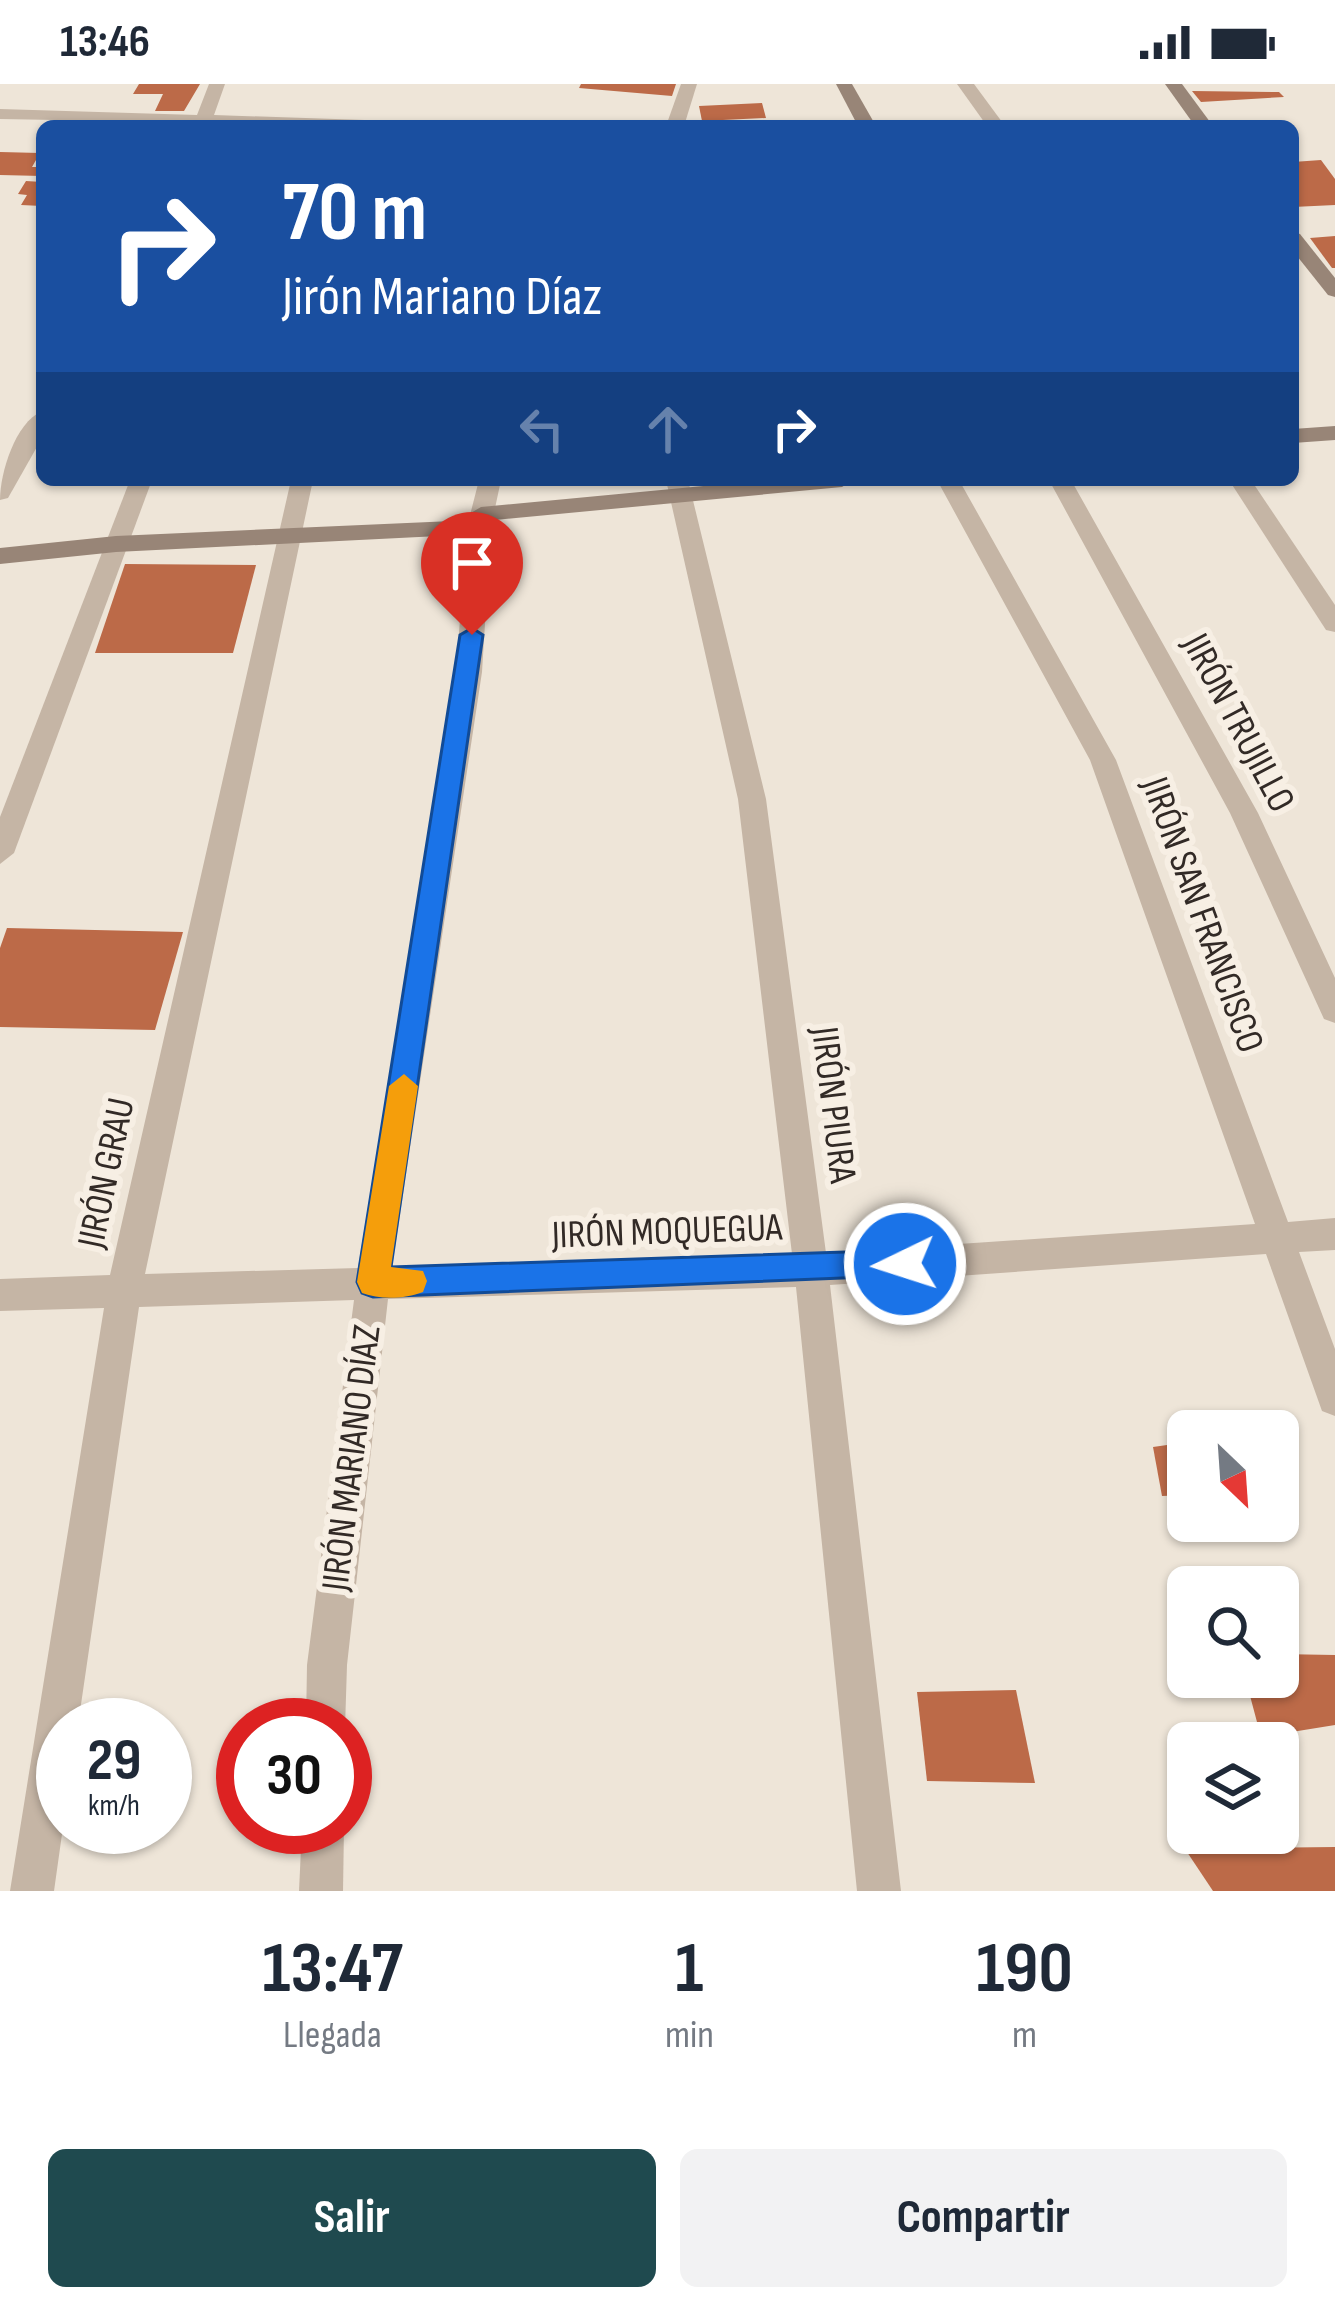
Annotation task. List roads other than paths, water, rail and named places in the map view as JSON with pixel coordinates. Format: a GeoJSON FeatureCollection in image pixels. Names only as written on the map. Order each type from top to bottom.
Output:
{"type":"FeatureCollection","features":[{"type":"Feature","properties":{"kind":"street"},"geometry":{"type":"LineString","coordinates":[[205,120],[218,84]]}},
{"type":"Feature","properties":{"kind":"street"},"geometry":{"type":"LineString","coordinates":[[677,120],[689,84]]}},
{"type":"Feature","properties":{"kind":"street"},"geometry":{"type":"LineString","coordinates":[[844,84],[864,120]]}},
{"type":"Feature","properties":{"kind":"street"},"geometry":{"type":"LineString","coordinates":[[965,84],[992,120]]}},
{"type":"Feature","properties":{"kind":"street"},"geometry":{"type":"LineString","coordinates":[[1172,84],[1199,120]]}},
{"type":"Feature","properties":{"kind":"street"},"geometry":{"type":"LineString","coordinates":[[0,114],[136,120]]}},
{"type":"Feature","properties":{"kind":"street"},"geometry":{"type":"LineString","coordinates":[[1299,246],[1335,291]]}},
{"type":"Feature","properties":{"kind":"street"},"geometry":{"type":"LineString","coordinates":[[0,493],[36,429]]}},
{"type":"Feature","properties":{"kind":"street"},"geometry":{"type":"LineString","coordinates":[[1299,436],[1335,433]]}},
{"type":"Feature","properties":{"kind":"street"},"geometry":{"type":"LineString","coordinates":[[0,853],[139,486]]}},
{"type":"Feature","properties":{"kind":"street","name":"JIRÓN GRAU"},"geometry":{"type":"LineString","coordinates":[[32,1891],[124,1290],[300,486]]}},
{"type":"Feature","properties":{"kind":"street","name":"JIRÓN MARIANO DÍAZ"},"geometry":{"type":"LineString","coordinates":[[326,1698],[373,1282],[469,671],[480,521],[489,486]]}},
{"type":"Feature","properties":{"kind":"street","name":"JIRÓN SAN FRANCISCO"},"geometry":{"type":"LineString","coordinates":[[951,486],[1103,760],[1282,1240],[1335,1398]]}},
{"type":"Feature","properties":{"kind":"street","name":"JIRÓN TRUJILLO"},"geometry":{"type":"LineString","coordinates":[[1063,486],[1244,813],[1335,1010]]}},
{"type":"Feature","properties":{"kind":"street"},"geometry":{"type":"LineString","coordinates":[[1244,486],[1335,624]]}},
{"type":"Feature","properties":{"kind":"street"},"geometry":{"type":"LineString","coordinates":[[0,556],[480,521],[678,487]]}},
{"type":"Feature","properties":{"kind":"street","name":"JIRÓN PIURA"},"geometry":{"type":"LineString","coordinates":[[678,487],[752,799],[812,1270],[879,1891]]}},
{"type":"Feature","properties":{"kind":"street","name":"JIRÓN MOQUEGUA"},"geometry":{"type":"LineString","coordinates":[[0,1295],[812,1270],[1335,1234]]}},
{"type":"Feature","properties":{"kind":"street"},"geometry":{"type":"LineString","coordinates":[[321,1891],[322,1854]]}}]}
